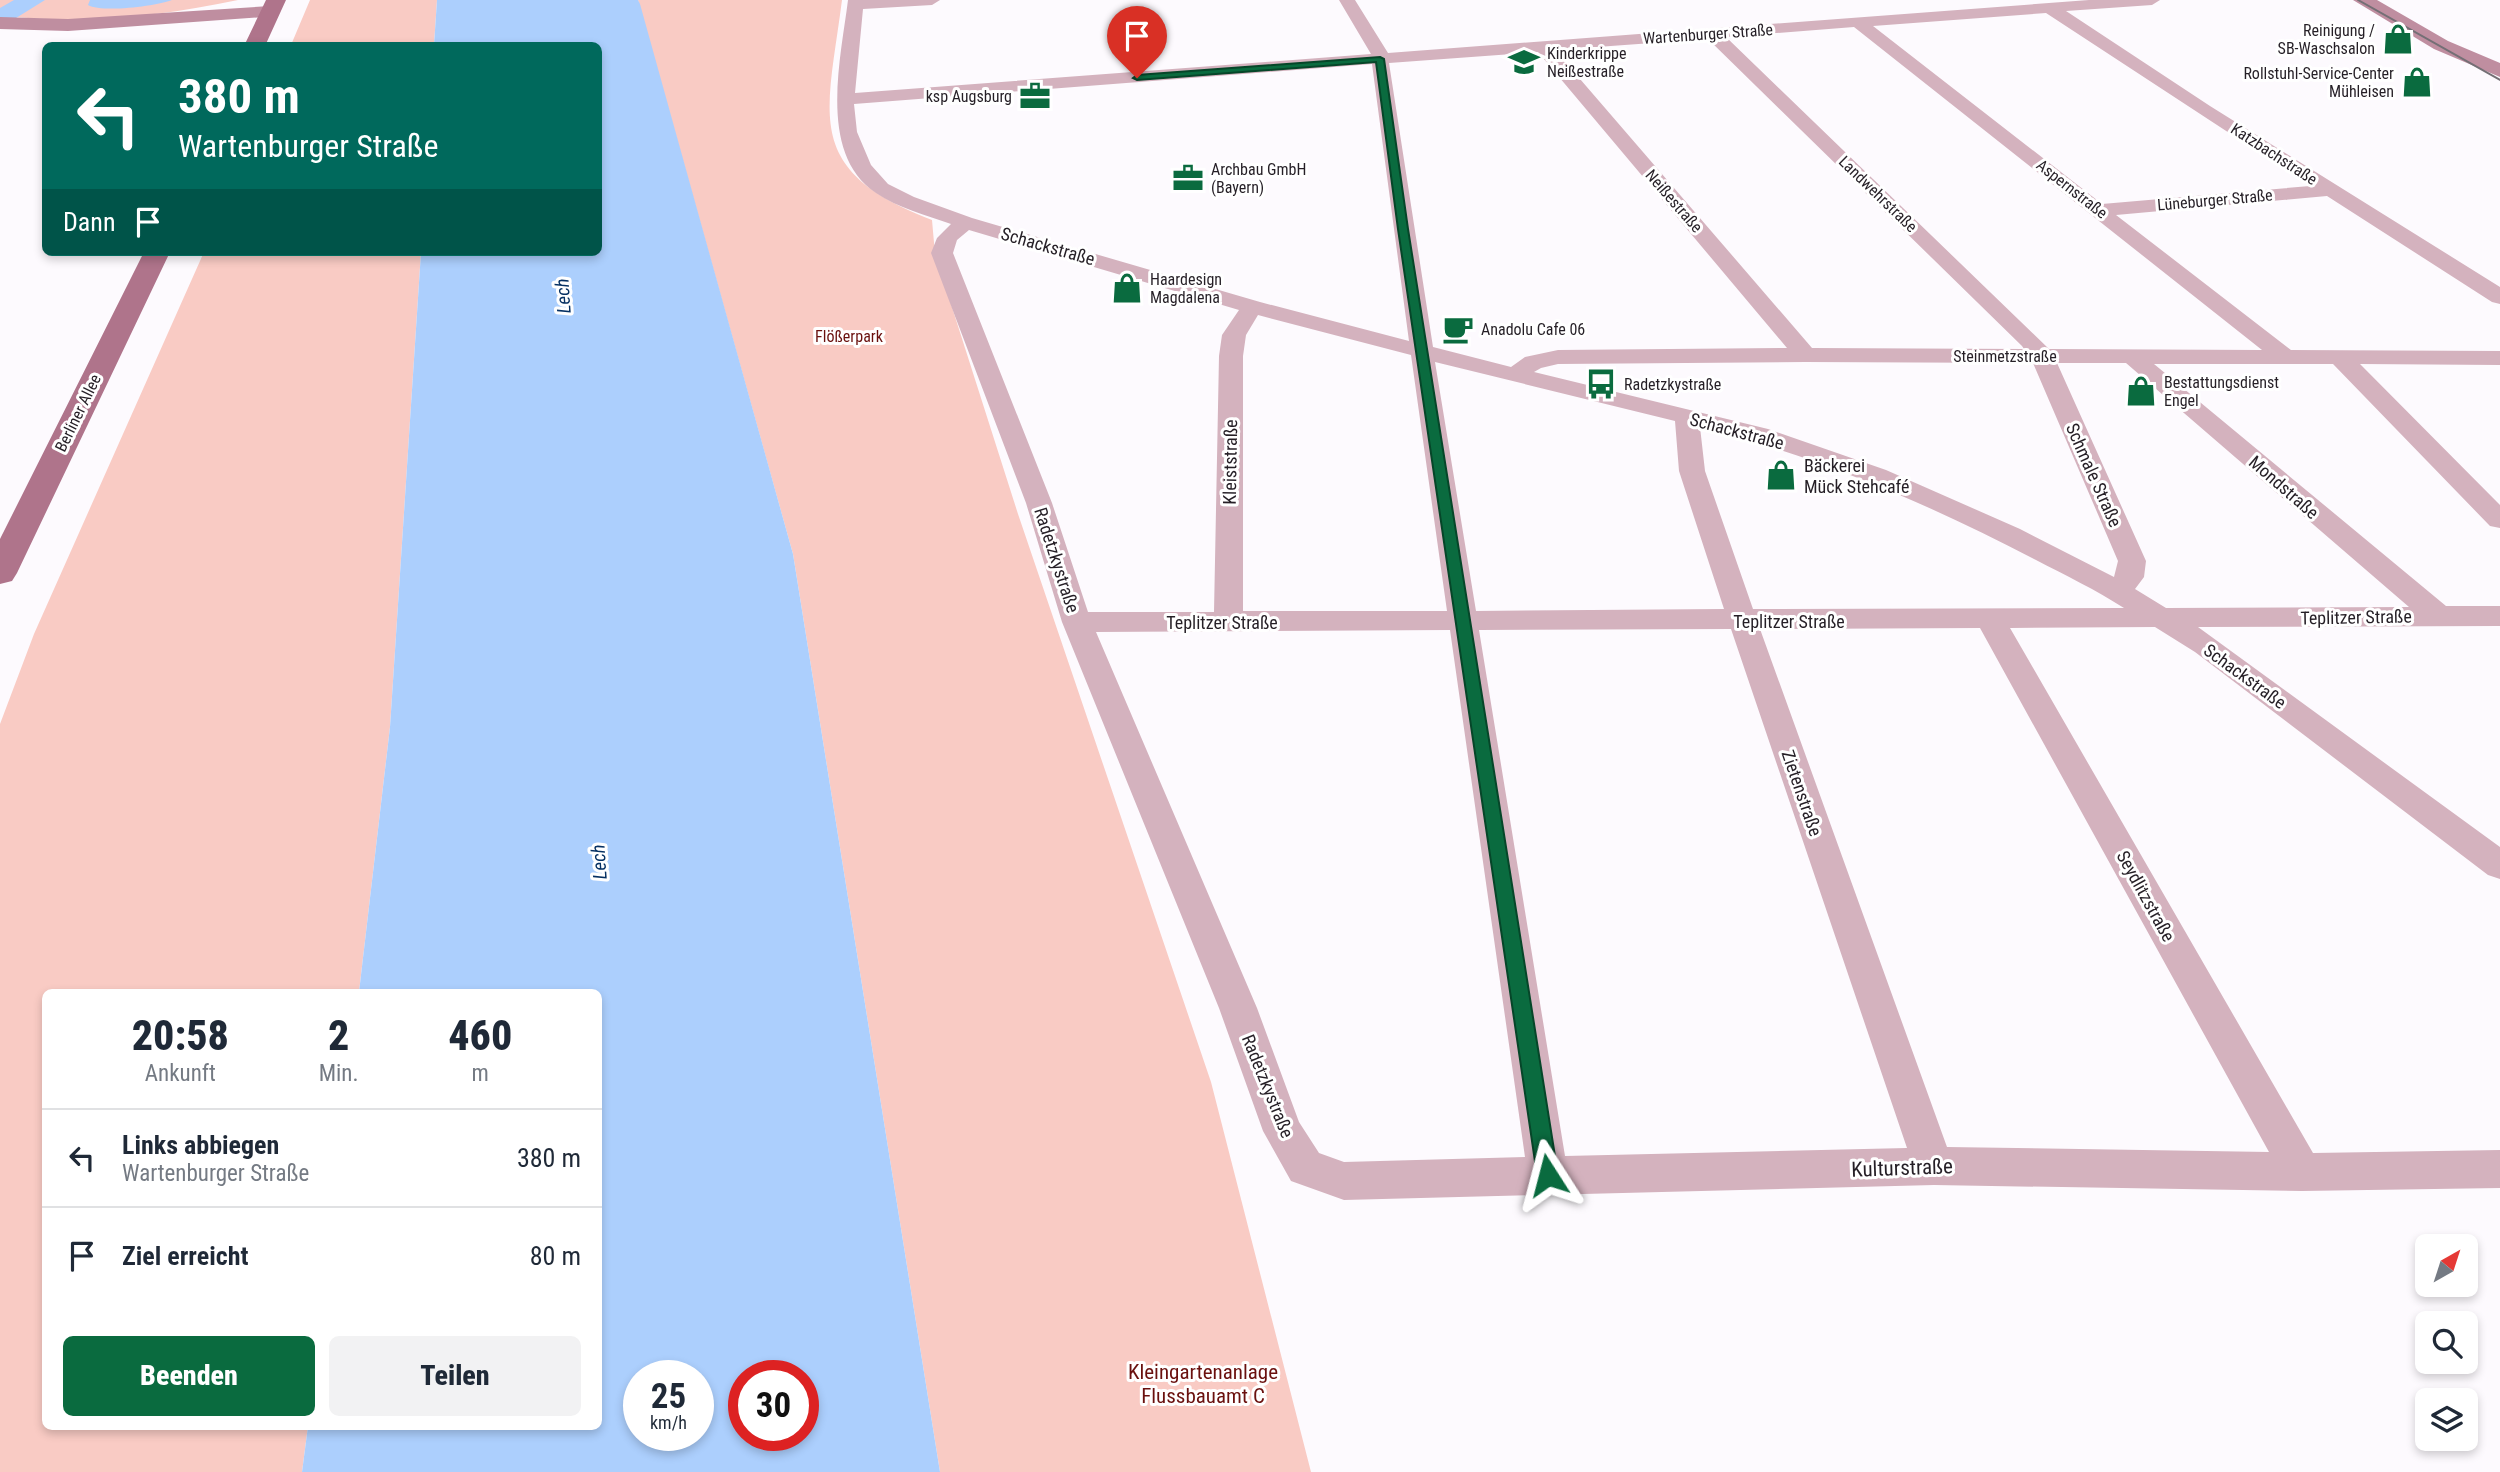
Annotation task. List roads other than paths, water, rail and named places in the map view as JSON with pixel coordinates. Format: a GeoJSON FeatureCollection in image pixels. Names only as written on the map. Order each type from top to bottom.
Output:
{"type":"FeatureCollection","features":[{"type":"Feature","properties":{"kind":"main road"},"geometry":{"type":"LineString","coordinates":[[256,42],[273,6]]}},
{"type":"Feature","properties":{"kind":"main road","name":"Berliner Allee"},"geometry":{"type":"LineString","coordinates":[[0,573],[155,256]]}},
{"type":"Feature","properties":{"kind":"street"},"geometry":{"type":"LineString","coordinates":[[932,0],[856,2],[845,99],[850,143],[862,167],[881,188],[907,201],[965,222]]}},
{"type":"Feature","properties":{"kind":"street"},"geometry":{"type":"LineString","coordinates":[[1347,0],[1379,49],[1548,1175]]}},
{"type":"Feature","properties":{"kind":"street","name":"Wartenburger Straße"},"geometry":{"type":"LineString","coordinates":[[845,99],[2152,0]]}},
{"type":"Feature","properties":{"kind":"street"},"geometry":{"type":"LineString","coordinates":[[2363,0],[2441,45],[2499,84]]}},
{"type":"Feature","properties":{"kind":"street"},"geometry":{"type":"LineString","coordinates":[[6,23],[68,26],[273,6]]}},
{"type":"Feature","properties":{"kind":"street","name":"Katzbachstraße"},"geometry":{"type":"LineString","coordinates":[[2050,8],[2500,297]]}},
{"type":"Feature","properties":{"kind":"street","name":"Aspernstraße"},"geometry":{"type":"LineString","coordinates":[[1859,23],[2284,356]]}},
{"type":"Feature","properties":{"kind":"street","name":"Landwehrstraße"},"geometry":{"type":"LineString","coordinates":[[1713,34],[2030,341],[2042,356]]}},
{"type":"Feature","properties":{"kind":"street","name":"Neißestraße"},"geometry":{"type":"LineString","coordinates":[[1543,47],[1805,355]]}},
{"type":"Feature","properties":{"kind":"street","name":"Lüneburger Straße"},"geometry":{"type":"LineString","coordinates":[[2099,210],[2330,190]]}},
{"type":"Feature","properties":{"kind":"street","name":"Schackstraße"},"geometry":{"type":"LineString","coordinates":[[965,222],[1252,307],[1423,352],[1759,434],[1877,476],[2010,535],[2165,620],[2205,645],[2500,865]]}},
{"type":"Feature","properties":{"kind":"street","name":"Radetzkystraße"},"geometry":{"type":"LineString","coordinates":[[965,222],[947,238],[942,253],[1039,503],[1077,622],[1238,1008],[1283,1130],[1306,1167]]}},
{"type":"Feature","properties":{"kind":"street","name":"Kleiststraße"},"geometry":{"type":"LineString","coordinates":[[1228,622],[1231,356],[1234,335],[1252,307]]}},
{"type":"Feature","properties":{"kind":"street","name":"Steinmetzstraße"},"geometry":{"type":"LineString","coordinates":[[1515,375],[1533,362],[1558,357],[1805,355],[2500,358]]}},
{"type":"Feature","properties":{"kind":"street","name":"Schmale Straße"},"geometry":{"type":"LineString","coordinates":[[2042,356],[2132,562],[2130,578],[2118,592]]}},
{"type":"Feature","properties":{"kind":"street","name":"Mondstraße"},"geometry":{"type":"LineString","coordinates":[[2132,356],[2365,557],[2438,615]]}},
{"type":"Feature","properties":{"kind":"street"},"geometry":{"type":"LineString","coordinates":[[2339,357],[2500,520]]}},
{"type":"Feature","properties":{"kind":"street","name":"Zietenstraße"},"geometry":{"type":"LineString","coordinates":[[1687,416],[1692,471],[1741,621],[1934,1166]]}},
{"type":"Feature","properties":{"kind":"street","name":"Teplitzer Straße"},"geometry":{"type":"LineString","coordinates":[[1077,622],[2165,620],[2500,616]]}},
{"type":"Feature","properties":{"kind":"street","name":"Seydlitzstraße"},"geometry":{"type":"LineString","coordinates":[[1990,620],[2302,1172]]}},
{"type":"Feature","properties":{"kind":"street","name":"Kulturstraße"},"geometry":{"type":"LineString","coordinates":[[1306,1167],[1344,1181],[1934,1166],[2302,1172],[2500,1169]]}},
{"type":"Feature","properties":{"kind":"water"},"geometry":{"type":"Polygon","coordinates":[[[14,0],[45,0],[0,28],[0,8],[14,0]]]}},
{"type":"Feature","properties":{"kind":"water"},"geometry":{"type":"Polygon","coordinates":[[[90,0],[172,0],[117,9],[88,5],[90,0]]]}},
{"type":"Feature","properties":{"kind":"water","name":"Lech"},"geometry":{"type":"Polygon","coordinates":[[[437,0],[638,0],[793,554],[940,1472],[302,1472],[307,1430],[602,1430],[602,989],[359,989],[390,727],[421,256],[602,256],[602,42],[434,42],[437,0]]]}},
{"type":"Feature","properties":{"kind":"tram line"},"geometry":{"type":"LineString","coordinates":[[2358,0],[2500,80]]}},
{"type":"Feature","properties":{"kind":"place","name":"Reinigung / SB-Waschsalon"},"geometry":{"type":"Point","coordinates":[2398,39]}},
{"type":"Feature","properties":{"kind":"place","name":"Kinderkrippe Neißestraße"},"geometry":{"type":"Point","coordinates":[1524,62]}},
{"type":"Feature","properties":{"kind":"place","name":"Rollstuhl-Service-Center Mühleisen"},"geometry":{"type":"Point","coordinates":[2417,82]}},
{"type":"Feature","properties":{"kind":"place","name":"ksp Augsburg"},"geometry":{"type":"Point","coordinates":[1035,96]}},
{"type":"Feature","properties":{"kind":"place","name":"Archbau GmbH (Bayern)"},"geometry":{"type":"Point","coordinates":[1188,178]}},
{"type":"Feature","properties":{"kind":"place","name":"Haardesign Magdalena"},"geometry":{"type":"Point","coordinates":[1127,288]}},
{"type":"Feature","properties":{"kind":"place","name":"Anadolu Cafe 06"},"geometry":{"type":"Point","coordinates":[1458,329]}},
{"type":"Feature","properties":{"kind":"place","name":"Radetzkystraße"},"geometry":{"type":"Point","coordinates":[1601,384]}},
{"type":"Feature","properties":{"kind":"place","name":"Bestattungsdienst Engel"},"geometry":{"type":"Point","coordinates":[2141,391]}},
{"type":"Feature","properties":{"kind":"place","name":"Bäckerei Mück Stehcafé"},"geometry":{"type":"Point","coordinates":[1781,475]}},
{"type":"Feature","properties":{"kind":"park label","name":"Flößerpark"},"geometry":{"type":"Point","coordinates":[849,336]}},
{"type":"Feature","properties":{"kind":"park label","name":"Kleingartenanlage Flussbauamt C"},"geometry":{"type":"Point","coordinates":[1203,1384]}}]}
